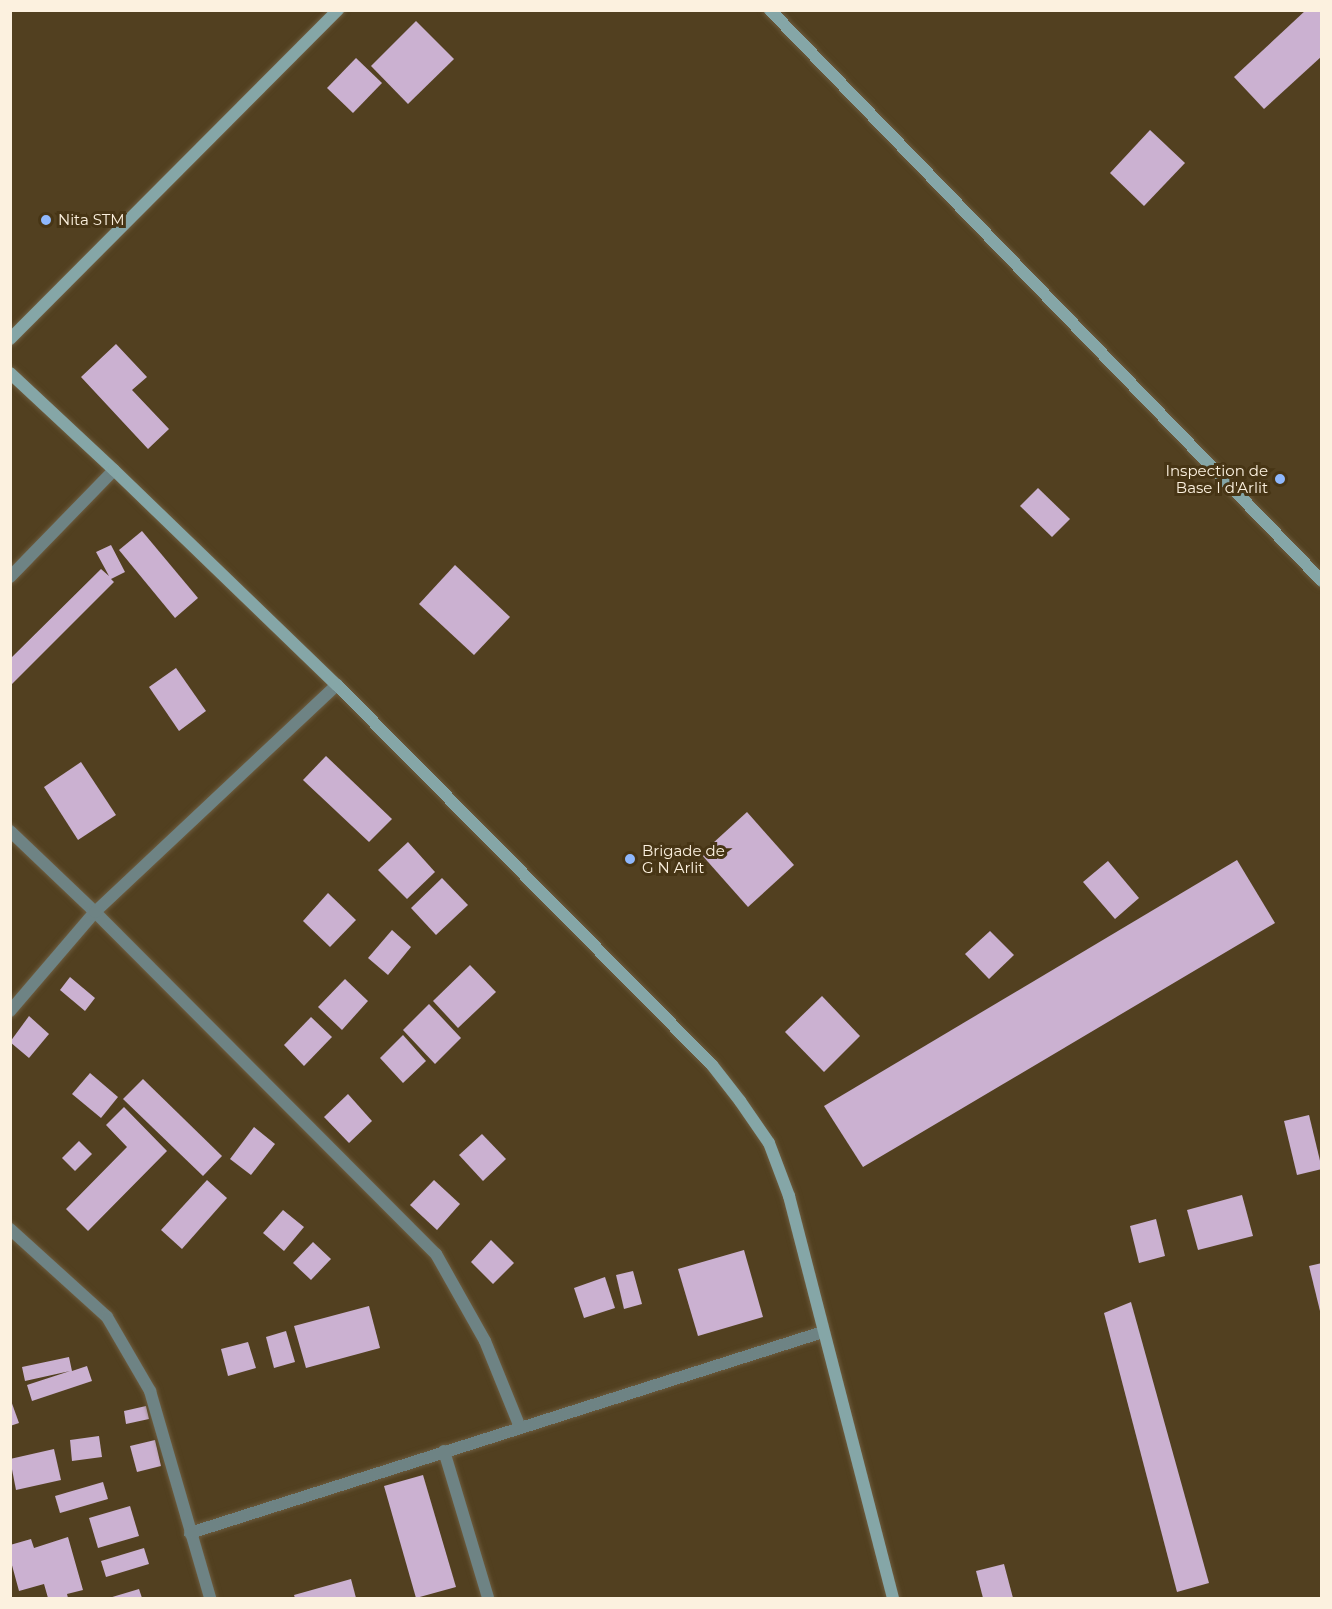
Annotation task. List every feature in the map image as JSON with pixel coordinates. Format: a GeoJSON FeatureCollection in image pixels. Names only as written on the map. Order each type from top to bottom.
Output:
{"type":"FeatureCollection","features":[{"type":"Feature","properties":{"kind":"street"},"geometry":{"type":"LineString","coordinates":[[10,339],[338,10]]}},
{"type":"Feature","properties":{"kind":"street"},"geometry":{"type":"LineString","coordinates":[[770,10],[1322,581]]}},
{"type":"Feature","properties":{"kind":"street"},"geometry":{"type":"LineString","coordinates":[[10,374],[114,470],[337,685],[712,1065],[740,1101],[769,1143],[789,1196],[893,1599]]}},
{"type":"Feature","properties":{"kind":"street"},"geometry":{"type":"LineString","coordinates":[[10,577],[114,470]]}},
{"type":"Feature","properties":{"kind":"street"},"geometry":{"type":"LineString","coordinates":[[10,1011],[95,912],[337,685]]}},
{"type":"Feature","properties":{"kind":"street"},"geometry":{"type":"LineString","coordinates":[[10,831],[95,912],[436,1254],[485,1341],[520,1427]]}},
{"type":"Feature","properties":{"kind":"street"},"geometry":{"type":"LineString","coordinates":[[10,1229],[107,1317],[150,1390],[210,1599]]}},
{"type":"Feature","properties":{"kind":"street"},"geometry":{"type":"LineString","coordinates":[[190,1533],[823,1332]]}},
{"type":"Feature","properties":{"kind":"street"},"geometry":{"type":"LineString","coordinates":[[444,1451],[488,1599]]}},
{"type":"Feature","properties":{"kind":"building"},"geometry":{"type":"Polygon","coordinates":[[[1306,10],[1322,10],[1322,56],[1264,109],[1234,77],[1306,10]]]}},
{"type":"Feature","properties":{"kind":"building"},"geometry":{"type":"Polygon","coordinates":[[[416,21],[454,59],[408,104],[371,66],[416,21]]]}},
{"type":"Feature","properties":{"kind":"building"},"geometry":{"type":"Polygon","coordinates":[[[356,58],[382,83],[353,113],[327,88],[356,58]]]}},
{"type":"Feature","properties":{"kind":"building"},"geometry":{"type":"Polygon","coordinates":[[[1150,130],[1185,163],[1144,206],[1110,173],[1150,130]]]}},
{"type":"Feature","properties":{"kind":"building"},"geometry":{"type":"Polygon","coordinates":[[[116,344],[147,377],[132,390],[169,429],[148,449],[81,377],[116,344]]]}},
{"type":"Feature","properties":{"kind":"building"},"geometry":{"type":"Polygon","coordinates":[[[1038,488],[1070,519],[1052,537],[1020,506],[1038,488]]]}},
{"type":"Feature","properties":{"kind":"building"},"geometry":{"type":"Polygon","coordinates":[[[142,531],[198,598],[175,618],[119,550],[142,531]]]}},
{"type":"Feature","properties":{"kind":"building"},"geometry":{"type":"Polygon","coordinates":[[[111,545],[125,572],[111,579],[114,582],[10,686],[10,659],[101,569],[109,576],[96,552],[111,545]]]}},
{"type":"Feature","properties":{"kind":"building"},"geometry":{"type":"Polygon","coordinates":[[[455,565],[510,617],[474,655],[419,604],[455,565]]]}},
{"type":"Feature","properties":{"kind":"building"},"geometry":{"type":"Polygon","coordinates":[[[176,668],[206,711],[179,731],[149,687],[176,668]]]}},
{"type":"Feature","properties":{"kind":"building"},"geometry":{"type":"Polygon","coordinates":[[[326,756],[392,819],[369,842],[303,780],[326,756]]]}},
{"type":"Feature","properties":{"kind":"building"},"geometry":{"type":"Polygon","coordinates":[[[81,762],[116,815],[78,840],[44,787],[81,762]]]}},
{"type":"Feature","properties":{"kind":"building"},"geometry":{"type":"Polygon","coordinates":[[[747,812],[794,865],[748,907],[701,854],[747,812]]]}},
{"type":"Feature","properties":{"kind":"building"},"geometry":{"type":"Polygon","coordinates":[[[408,842],[435,872],[407,899],[378,870],[408,842]]]}},
{"type":"Feature","properties":{"kind":"building"},"geometry":{"type":"Polygon","coordinates":[[[1237,860],[1275,923],[863,1167],[824,1106],[1237,860]]]}},
{"type":"Feature","properties":{"kind":"building"},"geometry":{"type":"Polygon","coordinates":[[[1108,861],[1139,898],[1115,919],[1083,882],[1108,861]]]}},
{"type":"Feature","properties":{"kind":"building"},"geometry":{"type":"Polygon","coordinates":[[[442,878],[468,905],[436,935],[411,908],[442,878]]]}},
{"type":"Feature","properties":{"kind":"building"},"geometry":{"type":"Polygon","coordinates":[[[328,893],[356,920],[330,947],[303,921],[328,893]]]}},
{"type":"Feature","properties":{"kind":"building"},"geometry":{"type":"Polygon","coordinates":[[[392,930],[411,947],[388,975],[368,958],[392,930]]]}},
{"type":"Feature","properties":{"kind":"building"},"geometry":{"type":"Polygon","coordinates":[[[990,931],[1014,955],[989,979],[965,954],[990,931]]]}},
{"type":"Feature","properties":{"kind":"building"},"geometry":{"type":"Polygon","coordinates":[[[470,965],[496,992],[458,1028],[433,1001],[470,965]]]}},
{"type":"Feature","properties":{"kind":"building"},"geometry":{"type":"Polygon","coordinates":[[[70,977],[95,998],[85,1011],[60,990],[70,977]]]}},
{"type":"Feature","properties":{"kind":"building"},"geometry":{"type":"Polygon","coordinates":[[[345,979],[368,1001],[342,1030],[318,1007],[345,979]]]}},
{"type":"Feature","properties":{"kind":"building"},"geometry":{"type":"Polygon","coordinates":[[[822,996],[860,1036],[824,1072],[785,1032],[822,996]]]}},
{"type":"Feature","properties":{"kind":"building"},"geometry":{"type":"Polygon","coordinates":[[[429,1004],[461,1038],[435,1064],[403,1030],[429,1004]]]}},
{"type":"Feature","properties":{"kind":"building"},"geometry":{"type":"Polygon","coordinates":[[[29,1016],[49,1034],[29,1058],[10,1042],[29,1016]]]}},
{"type":"Feature","properties":{"kind":"building"},"geometry":{"type":"Polygon","coordinates":[[[311,1017],[332,1037],[304,1066],[284,1045],[311,1017]]]}},
{"type":"Feature","properties":{"kind":"building"},"geometry":{"type":"Polygon","coordinates":[[[403,1035],[426,1061],[403,1083],[380,1058],[403,1035]]]}},
{"type":"Feature","properties":{"kind":"building"},"geometry":{"type":"Polygon","coordinates":[[[90,1073],[118,1097],[101,1118],[72,1094],[90,1073]]]}},
{"type":"Feature","properties":{"kind":"building"},"geometry":{"type":"Polygon","coordinates":[[[143,1079],[222,1156],[203,1176],[123,1099],[143,1079]]]}},
{"type":"Feature","properties":{"kind":"building"},"geometry":{"type":"Polygon","coordinates":[[[348,1094],[372,1121],[349,1143],[324,1117],[348,1094]]]}},
{"type":"Feature","properties":{"kind":"building"},"geometry":{"type":"Polygon","coordinates":[[[124,1107],[167,1151],[88,1231],[66,1209],[127,1147],[106,1125],[124,1107]]]}},
{"type":"Feature","properties":{"kind":"building"},"geometry":{"type":"Polygon","coordinates":[[[1309,1115],[1322,1169],[1297,1175],[1284,1121],[1309,1115]]]}},
{"type":"Feature","properties":{"kind":"building"},"geometry":{"type":"Polygon","coordinates":[[[254,1127],[275,1144],[251,1175],[230,1159],[254,1127]]]}},
{"type":"Feature","properties":{"kind":"building"},"geometry":{"type":"Polygon","coordinates":[[[482,1134],[506,1159],[483,1181],[459,1155],[482,1134]]]}},
{"type":"Feature","properties":{"kind":"building"},"geometry":{"type":"Polygon","coordinates":[[[79,1141],[92,1154],[75,1171],[62,1158],[79,1141]]]}},
{"type":"Feature","properties":{"kind":"building"},"geometry":{"type":"Polygon","coordinates":[[[207,1180],[227,1198],[182,1249],[161,1230],[207,1180]]]}},
{"type":"Feature","properties":{"kind":"building"},"geometry":{"type":"Polygon","coordinates":[[[434,1180],[460,1204],[437,1230],[410,1205],[434,1180]]]}},
{"type":"Feature","properties":{"kind":"building"},"geometry":{"type":"Polygon","coordinates":[[[1242,1195],[1253,1236],[1198,1250],[1187,1210],[1242,1195]]]}},
{"type":"Feature","properties":{"kind":"building"},"geometry":{"type":"Polygon","coordinates":[[[283,1210],[304,1227],[284,1251],[263,1233],[283,1210]]]}},
{"type":"Feature","properties":{"kind":"building"},"geometry":{"type":"Polygon","coordinates":[[[1156,1219],[1165,1256],[1139,1263],[1130,1226],[1156,1219]]]}},
{"type":"Feature","properties":{"kind":"building"},"geometry":{"type":"Polygon","coordinates":[[[491,1240],[514,1263],[493,1284],[471,1262],[491,1240]]]}},
{"type":"Feature","properties":{"kind":"building"},"geometry":{"type":"Polygon","coordinates":[[[313,1242],[331,1259],[311,1280],[293,1263],[313,1242]]]}},
{"type":"Feature","properties":{"kind":"building"},"geometry":{"type":"Polygon","coordinates":[[[744,1250],[763,1317],[698,1336],[678,1269],[744,1250]]]}},
{"type":"Feature","properties":{"kind":"building"},"geometry":{"type":"Polygon","coordinates":[[[1322,1263],[1322,1315],[1321,1315],[1309,1266],[1322,1263]]]}},
{"type":"Feature","properties":{"kind":"building"},"geometry":{"type":"Polygon","coordinates":[[[633,1271],[642,1304],[624,1309],[616,1275],[633,1271]]]}},
{"type":"Feature","properties":{"kind":"building"},"geometry":{"type":"Polygon","coordinates":[[[605,1277],[615,1308],[584,1318],[574,1288],[605,1277]]]}},
{"type":"Feature","properties":{"kind":"building"},"geometry":{"type":"Polygon","coordinates":[[[1131,1302],[1209,1583],[1177,1592],[1104,1313],[1131,1302]]]}},
{"type":"Feature","properties":{"kind":"building"},"geometry":{"type":"Polygon","coordinates":[[[369,1306],[380,1348],[306,1368],[294,1326],[369,1306]]]}},
{"type":"Feature","properties":{"kind":"building"},"geometry":{"type":"Polygon","coordinates":[[[286,1331],[295,1362],[274,1368],[266,1337],[286,1331]]]}},
{"type":"Feature","properties":{"kind":"building"},"geometry":{"type":"Polygon","coordinates":[[[248,1342],[256,1368],[228,1376],[221,1349],[248,1342]]]}},
{"type":"Feature","properties":{"kind":"building"},"geometry":{"type":"Polygon","coordinates":[[[69,1357],[72,1371],[87,1366],[92,1381],[32,1401],[27,1385],[70,1371],[25,1381],[22,1367],[69,1357]]]}},
{"type":"Feature","properties":{"kind":"building"},"geometry":{"type":"Polygon","coordinates":[[[10,1398],[19,1423],[10,1426],[10,1398]]]}},
{"type":"Feature","properties":{"kind":"building"},"geometry":{"type":"Polygon","coordinates":[[[146,1406],[149,1419],[126,1424],[124,1411],[146,1406]]]}},
{"type":"Feature","properties":{"kind":"building"},"geometry":{"type":"Polygon","coordinates":[[[99,1436],[102,1457],[72,1461],[70,1440],[99,1436]]]}},
{"type":"Feature","properties":{"kind":"building"},"geometry":{"type":"Polygon","coordinates":[[[155,1440],[161,1466],[137,1472],[130,1446],[155,1440]]]}},
{"type":"Feature","properties":{"kind":"building"},"geometry":{"type":"Polygon","coordinates":[[[54,1449],[61,1480],[16,1490],[10,1459],[54,1449]]]}},
{"type":"Feature","properties":{"kind":"building"},"geometry":{"type":"Polygon","coordinates":[[[423,1475],[456,1587],[416,1598],[384,1486],[423,1475]]]}},
{"type":"Feature","properties":{"kind":"building"},"geometry":{"type":"Polygon","coordinates":[[[103,1482],[108,1499],[60,1513],[55,1496],[103,1482]]]}},
{"type":"Feature","properties":{"kind":"building"},"geometry":{"type":"Polygon","coordinates":[[[130,1506],[139,1536],[98,1548],[89,1518],[130,1506]]]}},
{"type":"Feature","properties":{"kind":"building"},"geometry":{"type":"Polygon","coordinates":[[[68,1537],[83,1590],[67,1594],[68,1598],[48,1598],[44,1584],[19,1591],[10,1558],[10,1545],[31,1539],[34,1548],[68,1537]]]}},
{"type":"Feature","properties":{"kind":"building"},"geometry":{"type":"Polygon","coordinates":[[[144,1548],[149,1564],[106,1577],[101,1561],[144,1548]]]}},
{"type":"Feature","properties":{"kind":"building"},"geometry":{"type":"Polygon","coordinates":[[[1004,1564],[1013,1598],[983,1598],[976,1571],[1004,1564]]]}},
{"type":"Feature","properties":{"kind":"building"},"geometry":{"type":"Polygon","coordinates":[[[351,1579],[356,1598],[295,1598],[294,1595],[351,1579]]]}},
{"type":"Feature","properties":{"kind":"building"},"geometry":{"type":"Polygon","coordinates":[[[139,1589],[142,1598],[109,1598],[139,1589]]]}},
{"type":"Feature","properties":{"kind":"place","name":"Nita STM"},"geometry":{"type":"Point","coordinates":[46,220]}},
{"type":"Feature","properties":{"kind":"place","name":"Inspection de Base I d'Arlit"},"geometry":{"type":"Point","coordinates":[1280,479]}},
{"type":"Feature","properties":{"kind":"place","name":"Brigade de G N Arlit"},"geometry":{"type":"Point","coordinates":[630,859]}}]}
